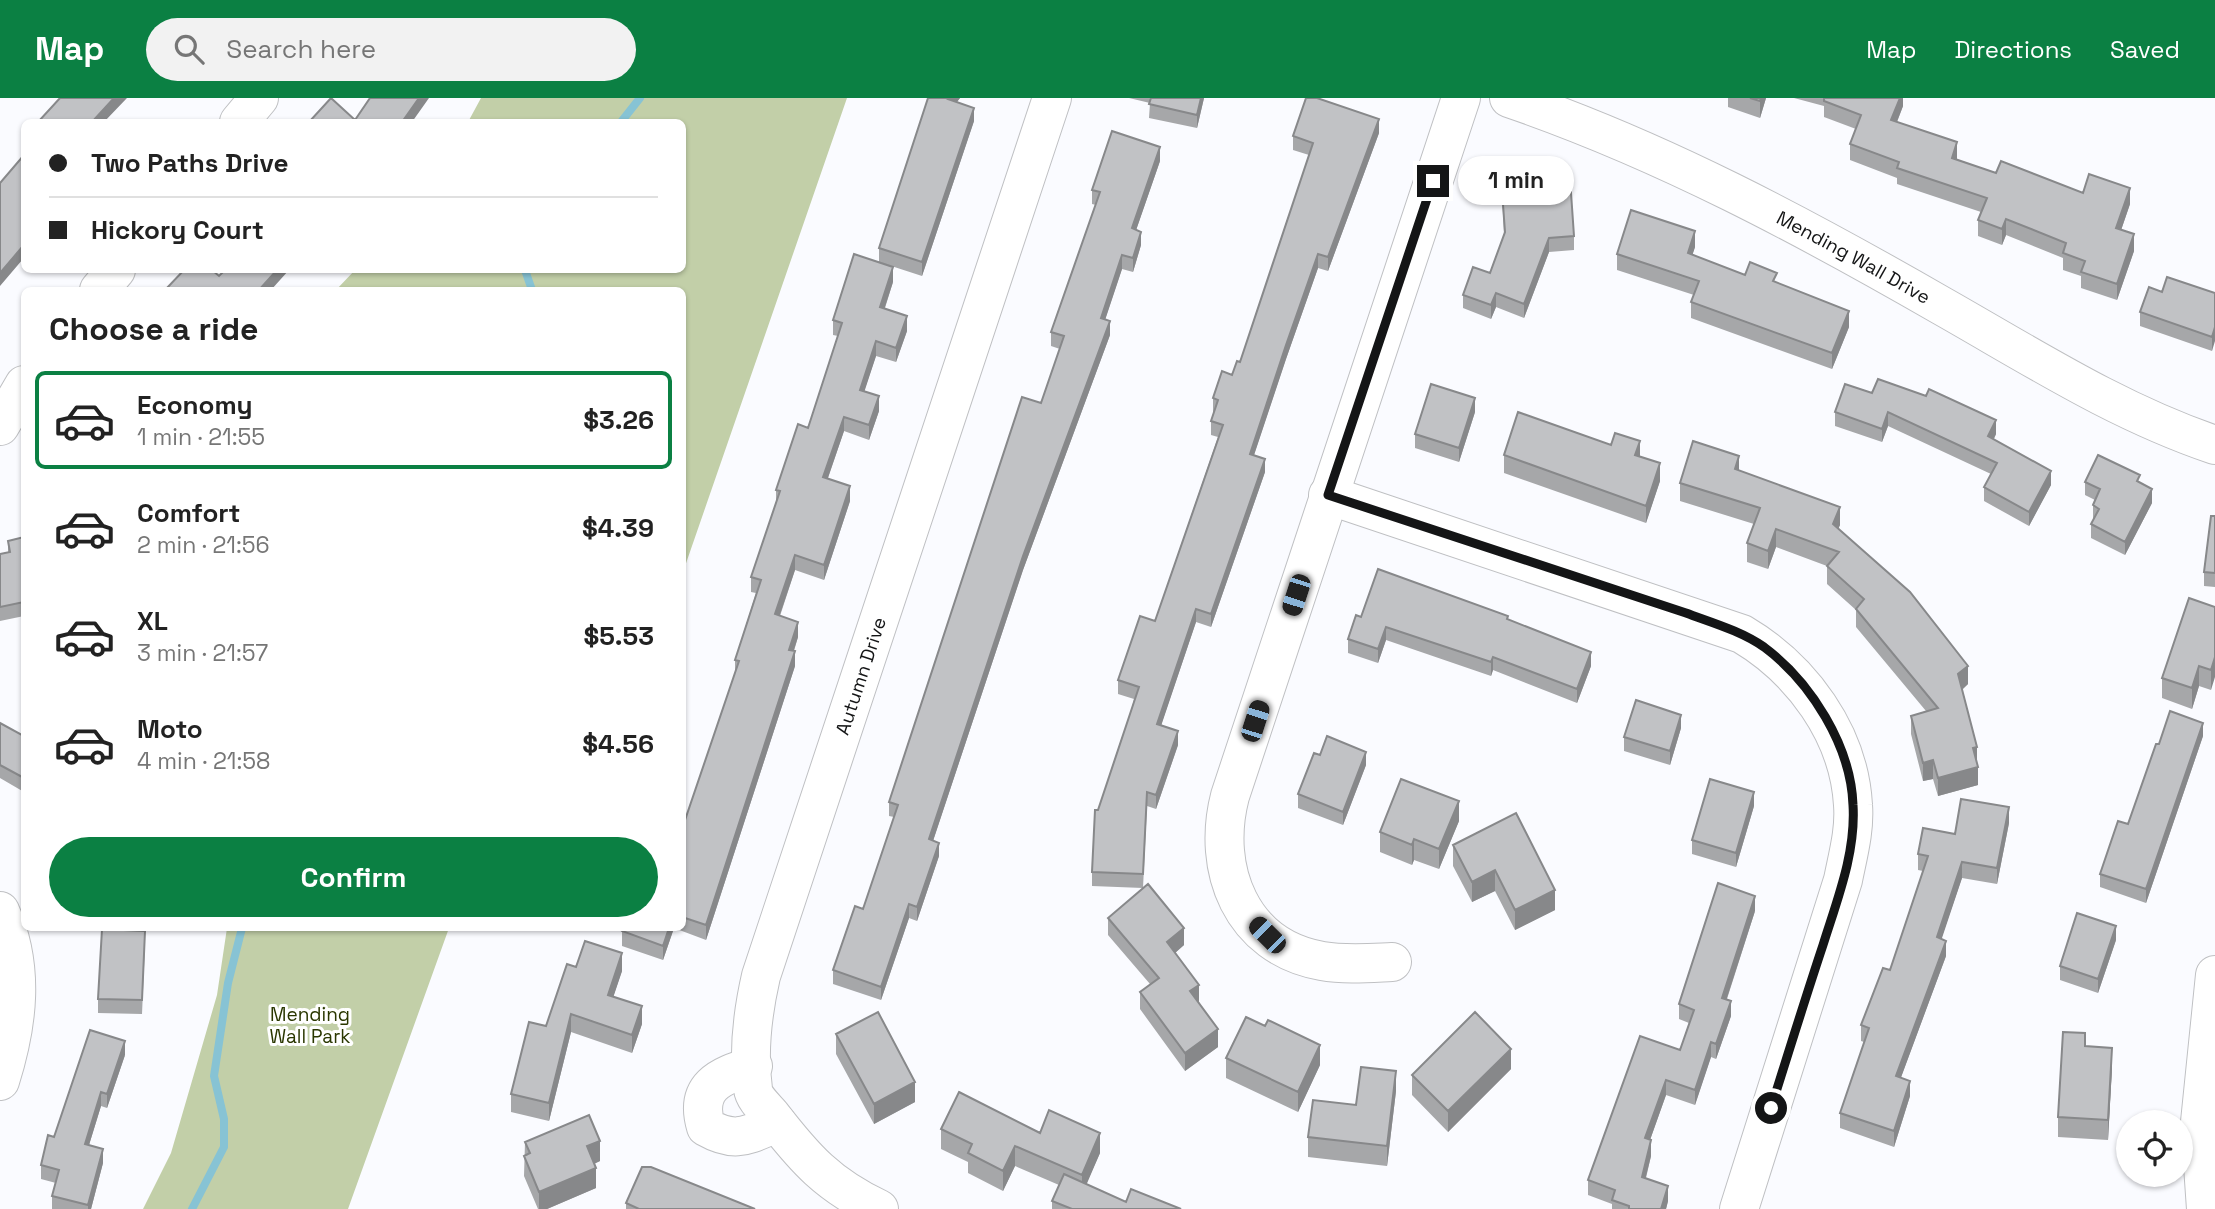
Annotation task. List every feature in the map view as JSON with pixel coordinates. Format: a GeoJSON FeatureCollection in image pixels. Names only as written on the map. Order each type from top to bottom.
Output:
{"type":"FeatureCollection","features":[{"type":"Feature","properties":{"kind":"street"},"geometry":{"type":"LineString","coordinates":[[242,119],[259,98]]}},
{"type":"Feature","properties":{"kind":"street","name":"Autumn Drive"},"geometry":{"type":"LineString","coordinates":[[879,1209],[820,1174],[753,1091],[754,1009],[761,976],[1052,98]]}},
{"type":"Feature","properties":{"kind":"street"},"geometry":{"type":"LineString","coordinates":[[1392,962],[1322,961],[1298,955],[1281,945],[1248,916],[1233,890],[1223,854],[1225,817],[1328,495],[1461,98]]}},
{"type":"Feature","properties":{"kind":"street","name":"Mending Wall Drive"},"geometry":{"type":"LineString","coordinates":[[1509,98],[1635,146],[1761,206],[1943,306],[2083,389],[2202,440]]}},
{"type":"Feature","properties":{"kind":"street"},"geometry":{"type":"LineString","coordinates":[[102,287],[113,273]]}},
{"type":"Feature","properties":{"kind":"street"},"geometry":{"type":"LineString","coordinates":[[0,426],[21,390]]}},
{"type":"Feature","properties":{"kind":"street"},"geometry":{"type":"LineString","coordinates":[[1328,495],[1742,634],[1788,667],[1829,723],[1844,765],[1853,803],[1852,838],[1843,880],[1739,1209]]}},
{"type":"Feature","properties":{"kind":"street"},"geometry":{"type":"LineString","coordinates":[[0,911],[13,951],[18,1011],[0,1081]]}},
{"type":"Feature","properties":{"kind":"street"},"geometry":{"type":"LineString","coordinates":[[2206,1209],[2207,1122],[2215,975]]}},
{"type":"Feature","properties":{"kind":"street"},"geometry":{"type":"LineString","coordinates":[[753,1066],[723,1074],[704,1095],[701,1110],[706,1127],[722,1136],[740,1138],[777,1123]]}},
{"type":"Feature","properties":{"kind":"green space"},"geometry":{"type":"Polygon","coordinates":[[[481,98],[847,98],[686,563],[686,287],[339,287],[352,273],[686,273],[686,119],[470,119],[481,98]]]}},
{"type":"Feature","properties":{"kind":"green space","name":"Mending Wall Park"},"geometry":{"type":"Polygon","coordinates":[[[227,931],[448,931],[348,1209],[143,1209],[171,1153],[217,995],[227,931]]]}},
{"type":"Feature","properties":{"kind":"building"},"geometry":{"type":"Polygon","coordinates":[[[60,98],[114,98],[95,119],[41,119],[60,98]]]}},
{"type":"Feature","properties":{"kind":"building"},"geometry":{"type":"Polygon","coordinates":[[[331,98],[354,119],[312,119],[331,98]]]}},
{"type":"Feature","properties":{"kind":"building"},"geometry":{"type":"Polygon","coordinates":[[[370,98],[419,98],[404,119],[356,119],[370,98]]]}},
{"type":"Feature","properties":{"kind":"building"},"geometry":{"type":"Polygon","coordinates":[[[928,98],[949,98],[974,108],[922,262],[879,248],[928,98]]]}},
{"type":"Feature","properties":{"kind":"building"},"geometry":{"type":"Polygon","coordinates":[[[1151,98],[1201,98],[1197,115],[1149,104],[1151,98]]]}},
{"type":"Feature","properties":{"kind":"building"},"geometry":{"type":"Polygon","coordinates":[[[1306,98],[1317,98],[1379,119],[1328,257],[1318,254],[1286,345],[1250,454],[1265,459],[1211,614],[1196,609],[1157,724],[1178,731],[1156,795],[1147,792],[1143,874],[1092,872],[1095,810],[1098,810],[1139,687],[1118,680],[1140,616],[1155,621],[1223,425],[1211,421],[1218,400],[1213,398],[1222,371],[1232,375],[1237,361],[1240,362],[1313,143],[1293,136],[1306,98]]]}},
{"type":"Feature","properties":{"kind":"building"},"geometry":{"type":"Polygon","coordinates":[[[1824,98],[1900,98],[1891,120],[1957,142],[1952,158],[1996,173],[2001,161],[2083,193],[2089,174],[2130,188],[2116,228],[2134,234],[2117,284],[2081,272],[2085,261],[2063,253],[2066,243],[2006,219],[2002,229],[1978,220],[1987,198],[1897,168],[1899,162],[1850,144],[1861,115],[1824,101],[1824,98]]]}},
{"type":"Feature","properties":{"kind":"building"},"geometry":{"type":"Polygon","coordinates":[[[1112,131],[1160,147],[1132,228],[1141,232],[1133,258],[1122,255],[1101,318],[1110,321],[1023,556],[929,839],[939,843],[917,907],[909,904],[881,987],[833,970],[855,906],[863,909],[898,805],[889,802],[1022,397],[1041,403],[1064,336],[1051,332],[1100,192],[1092,190],[1112,131]]]}},
{"type":"Feature","properties":{"kind":"building"},"geometry":{"type":"Polygon","coordinates":[[[21,158],[21,248],[0,273],[0,183],[21,158]]]}},
{"type":"Feature","properties":{"kind":"building"},"geometry":{"type":"Polygon","coordinates":[[[1548,174],[1548,180],[1570,178],[1574,236],[1549,238],[1524,304],[1496,293],[1491,305],[1463,295],[1473,267],[1490,273],[1505,232],[1501,177],[1548,174]]]}},
{"type":"Feature","properties":{"kind":"building"},"geometry":{"type":"Polygon","coordinates":[[[1631,210],[1695,231],[1688,253],[1745,275],[1750,262],[1777,273],[1773,281],[1849,311],[1832,353],[1691,302],[1699,281],[1617,254],[1631,210]]]}},
{"type":"Feature","properties":{"kind":"building"},"geometry":{"type":"Polygon","coordinates":[[[854,254],[893,267],[880,307],[907,316],[896,348],[876,341],[860,390],[879,396],[869,425],[844,417],[823,477],[850,486],[824,565],[795,555],[775,614],[798,622],[789,650],[795,651],[706,925],[686,918],[686,817],[739,661],[735,660],[761,580],[751,577],[780,491],[776,490],[798,424],[808,428],[842,323],[833,320],[854,254]]]}},
{"type":"Feature","properties":{"kind":"building"},"geometry":{"type":"Polygon","coordinates":[[[181,273],[216,273],[219,276],[222,273],[274,273],[262,287],[168,287],[181,273]]]}},
{"type":"Feature","properties":{"kind":"building"},"geometry":{"type":"Polygon","coordinates":[[[2167,277],[2215,293],[2215,327],[2212,337],[2140,312],[2149,287],[2162,292],[2167,277]]]}},
{"type":"Feature","properties":{"kind":"building"},"geometry":{"type":"Polygon","coordinates":[[[1878,379],[1926,396],[1929,389],[1996,420],[1988,436],[2051,471],[2029,512],[1984,487],[1997,463],[1888,412],[1882,429],[1835,412],[1845,384],[1872,393],[1878,379]]]}},
{"type":"Feature","properties":{"kind":"building"},"geometry":{"type":"Polygon","coordinates":[[[1431,384],[1475,398],[1459,448],[1415,434],[1431,384]]]}},
{"type":"Feature","properties":{"kind":"building"},"geometry":{"type":"Polygon","coordinates":[[[1518,412],[1611,445],[1615,433],[1640,441],[1635,455],[1660,463],[1646,506],[1504,455],[1518,412]]]}},
{"type":"Feature","properties":{"kind":"building"},"geometry":{"type":"Polygon","coordinates":[[[1693,441],[1739,456],[1735,469],[1840,507],[1833,524],[1910,592],[1968,666],[1958,674],[1977,747],[1973,748],[1978,767],[1938,778],[1933,760],[1923,763],[1911,716],[1938,708],[1856,609],[1864,599],[1827,566],[1839,552],[1776,529],[1768,551],[1747,543],[1760,508],[1680,483],[1693,441]]]}},
{"type":"Feature","properties":{"kind":"building"},"geometry":{"type":"Polygon","coordinates":[[[2098,455],[2140,475],[2137,481],[2152,489],[2125,542],[2091,524],[2099,509],[2093,505],[2100,489],[2085,482],[2098,455]]]}},
{"type":"Feature","properties":{"kind":"building"},"geometry":{"type":"Polygon","coordinates":[[[2211,516],[2215,516],[2215,573],[2204,572],[2211,516]]]}},
{"type":"Feature","properties":{"kind":"building"},"geometry":{"type":"Polygon","coordinates":[[[21,538],[21,603],[0,607],[0,554],[10,552],[8,541],[21,538]]]}},
{"type":"Feature","properties":{"kind":"building"},"geometry":{"type":"Polygon","coordinates":[[[1378,569],[1508,616],[1507,619],[1591,652],[1577,689],[1493,657],[1491,662],[1386,627],[1378,649],[1348,639],[1356,615],[1361,617],[1378,569]]]}},
{"type":"Feature","properties":{"kind":"building"},"geometry":{"type":"Polygon","coordinates":[[[2189,598],[2215,607],[2215,657],[2211,670],[2199,666],[2192,688],[2162,678],[2189,598]]]}},
{"type":"Feature","properties":{"kind":"building"},"geometry":{"type":"Polygon","coordinates":[[[1636,700],[1681,715],[1670,751],[1624,737],[1636,700]]]}},
{"type":"Feature","properties":{"kind":"building"},"geometry":{"type":"Polygon","coordinates":[[[2170,711],[2203,723],[2146,889],[2100,874],[2118,821],[2128,824],[2170,711]]]}},
{"type":"Feature","properties":{"kind":"building"},"geometry":{"type":"Polygon","coordinates":[[[0,723],[21,734],[21,776],[0,765],[0,723]]]}},
{"type":"Feature","properties":{"kind":"building"},"geometry":{"type":"Polygon","coordinates":[[[1327,736],[1366,752],[1343,812],[1298,794],[1314,753],[1320,755],[1327,736]]]}},
{"type":"Feature","properties":{"kind":"building"},"geometry":{"type":"Polygon","coordinates":[[[1401,779],[1459,801],[1439,849],[1414,839],[1412,845],[1380,832],[1401,779]]]}},
{"type":"Feature","properties":{"kind":"building"},"geometry":{"type":"Polygon","coordinates":[[[1710,779],[1754,792],[1736,853],[1692,840],[1710,779]]]}},
{"type":"Feature","properties":{"kind":"building"},"geometry":{"type":"Polygon","coordinates":[[[1961,799],[2009,807],[1997,868],[1962,862],[1937,937],[1946,941],[1896,1076],[1910,1081],[1894,1131],[1840,1113],[1869,1028],[1861,1025],[1883,968],[1890,970],[1928,856],[1918,854],[1923,828],[1955,834],[1961,799]]]}},
{"type":"Feature","properties":{"kind":"building"},"geometry":{"type":"Polygon","coordinates":[[[1516,813],[1555,890],[1515,910],[1495,870],[1472,882],[1453,845],[1516,813]]]}},
{"type":"Feature","properties":{"kind":"building"},"geometry":{"type":"Polygon","coordinates":[[[1718,883],[1755,896],[1722,998],[1731,1001],[1716,1044],[1711,1042],[1695,1090],[1666,1080],[1645,1138],[1651,1140],[1642,1177],[1668,1186],[1661,1209],[1629,1209],[1629,1206],[1612,1200],[1615,1190],[1588,1180],[1640,1036],[1680,1050],[1694,1010],[1679,1004],[1718,883]]]}},
{"type":"Feature","properties":{"kind":"building"},"geometry":{"type":"Polygon","coordinates":[[[1148,884],[1184,928],[1167,942],[1199,985],[1190,991],[1218,1029],[1185,1053],[1140,992],[1159,978],[1108,918],[1148,884]]]}},
{"type":"Feature","properties":{"kind":"building"},"geometry":{"type":"Polygon","coordinates":[[[2077,913],[2116,926],[2098,979],[2060,966],[2077,913]]]}},
{"type":"Feature","properties":{"kind":"building"},"geometry":{"type":"Polygon","coordinates":[[[102,931],[145,931],[142,1000],[98,999],[102,931]]]}},
{"type":"Feature","properties":{"kind":"building"},"geometry":{"type":"Polygon","coordinates":[[[622,931],[668,931],[663,946],[622,931]]]}},
{"type":"Feature","properties":{"kind":"building"},"geometry":{"type":"Polygon","coordinates":[[[585,941],[622,953],[608,995],[642,1006],[632,1035],[571,1014],[549,1103],[511,1094],[529,1022],[546,1026],[567,964],[576,967],[585,941]]]}},
{"type":"Feature","properties":{"kind":"building"},"geometry":{"type":"Polygon","coordinates":[[[878,1012],[915,1082],[874,1104],[836,1034],[878,1012]]]}},
{"type":"Feature","properties":{"kind":"building"},"geometry":{"type":"Polygon","coordinates":[[[1475,1012],[1511,1049],[1448,1111],[1412,1075],[1475,1012]]]}},
{"type":"Feature","properties":{"kind":"building"},"geometry":{"type":"Polygon","coordinates":[[[1246,1017],[1265,1026],[1268,1020],[1320,1045],[1298,1092],[1226,1058],[1246,1017]]]}},
{"type":"Feature","properties":{"kind":"building"},"geometry":{"type":"Polygon","coordinates":[[[90,1030],[125,1041],[107,1094],[101,1092],[85,1144],[103,1149],[88,1205],[52,1196],[59,1170],[41,1165],[48,1135],[54,1137],[90,1030]]]}},
{"type":"Feature","properties":{"kind":"building"},"geometry":{"type":"Polygon","coordinates":[[[2063,1032],[2085,1033],[2085,1046],[2112,1048],[2108,1120],[2058,1117],[2063,1032]]]}},
{"type":"Feature","properties":{"kind":"building"},"geometry":{"type":"Polygon","coordinates":[[[1361,1067],[1396,1071],[1387,1146],[1308,1137],[1313,1100],[1356,1105],[1361,1067]]]}},
{"type":"Feature","properties":{"kind":"building"},"geometry":{"type":"Polygon","coordinates":[[[959,1092],[1040,1133],[1049,1110],[1100,1133],[1082,1175],[1015,1146],[1003,1171],[968,1153],[972,1144],[941,1129],[959,1092]]]}},
{"type":"Feature","properties":{"kind":"building"},"geometry":{"type":"Polygon","coordinates":[[[589,1115],[600,1141],[587,1146],[596,1168],[539,1192],[524,1156],[530,1153],[525,1142],[589,1115]]]}},
{"type":"Feature","properties":{"kind":"building"},"geometry":{"type":"Polygon","coordinates":[[[642,1167],[651,1167],[755,1209],[639,1209],[626,1203],[642,1167]]]}},
{"type":"Feature","properties":{"kind":"building"},"geometry":{"type":"Polygon","coordinates":[[[1064,1174],[1126,1202],[1131,1189],[1181,1209],[1072,1209],[1052,1201],[1064,1174]]]}},
{"type":"Feature","properties":{"kind":"waterway"},"geometry":{"type":"LineString","coordinates":[[623,119],[640,98]]}},
{"type":"Feature","properties":{"kind":"waterway"},"geometry":{"type":"LineString","coordinates":[[526,273],[531,287]]}},
{"type":"Feature","properties":{"kind":"waterway"},"geometry":{"type":"LineString","coordinates":[[192,1209],[224,1147],[224,1119],[214,1076],[228,983],[241,931]]}},
{"type":"Feature","properties":{"kind":"route"},"geometry":{"type":"LineString","coordinates":[[1433,181],[1328,495],[1742,634],[1788,667],[1811,696],[1829,723],[1844,765],[1853,803],[1852,838],[1843,880],[1771,1108]]}}]}
